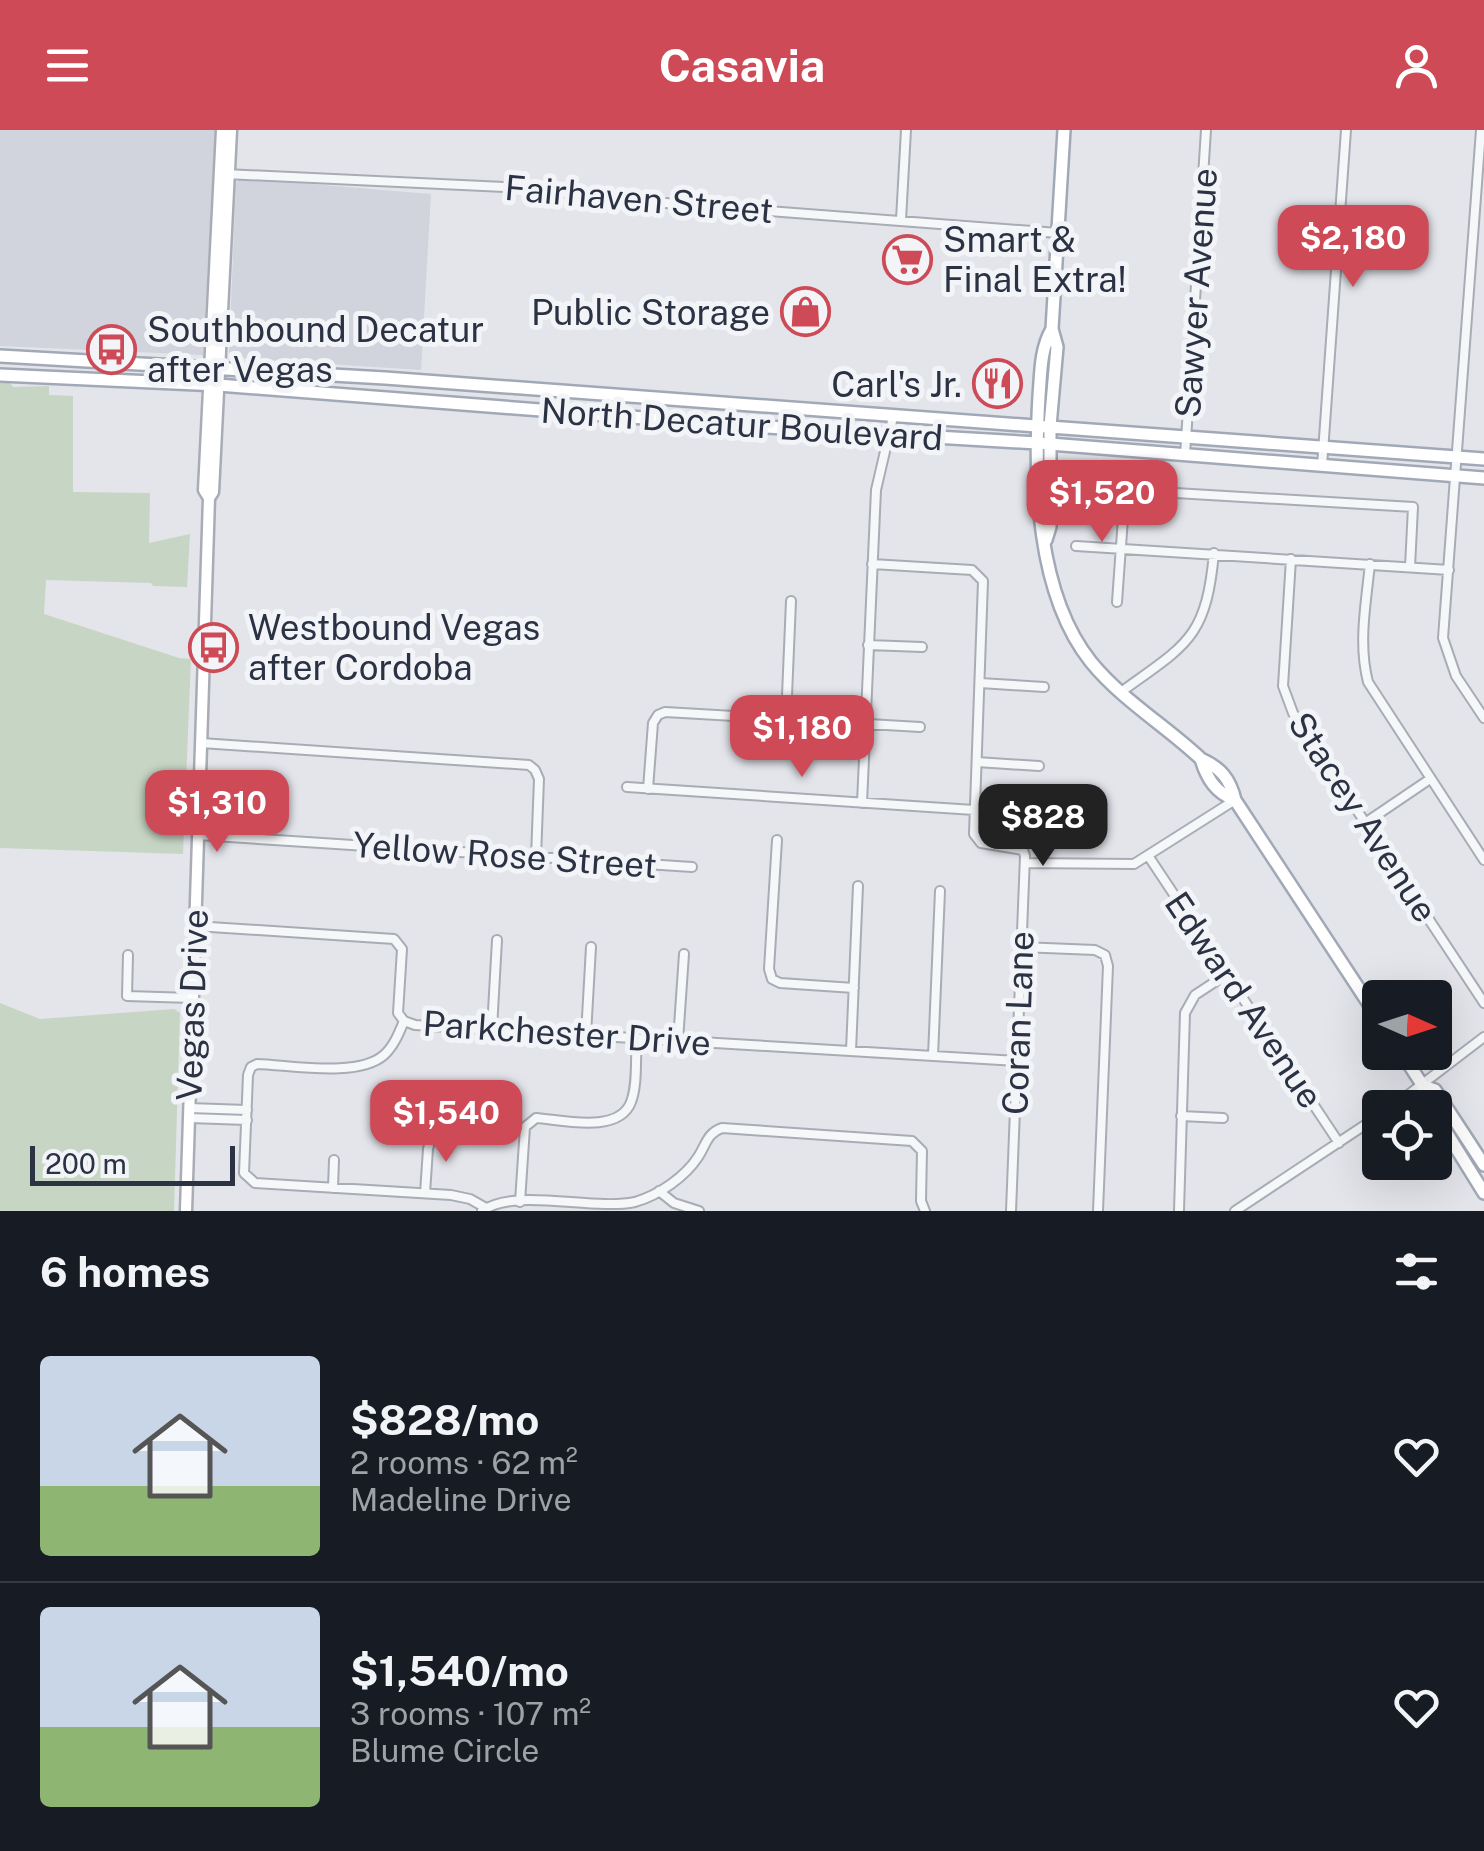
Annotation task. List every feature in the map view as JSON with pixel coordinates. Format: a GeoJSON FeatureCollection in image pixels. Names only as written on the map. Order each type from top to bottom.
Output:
{"type":"FeatureCollection","features":[{"type":"Feature","properties":{"kind":"main road","name":"Vegas Drive"},"geometry":{"type":"LineString","coordinates":[[186,1211],[209,498],[204,490],[221,247],[222,130]]}},
{"type":"Feature","properties":{"kind":"main road","name":"Vegas Drive"},"geometry":{"type":"LineString","coordinates":[[224,174],[231,130]]}},
{"type":"Feature","properties":{"kind":"main road"},"geometry":{"type":"LineString","coordinates":[[1064,130],[1052,329],[1043,344],[1044,425],[1038,526],[1046,540],[1055,588],[1073,634],[1090,661],[1201,759],[1221,795],[1235,800],[1362,994]]}},
{"type":"Feature","properties":{"kind":"main road","name":"North Decatur Boulevard"},"geometry":{"type":"LineString","coordinates":[[0,356],[214,366],[1484,459]]}},
{"type":"Feature","properties":{"kind":"main road","name":"North Decatur Boulevard"},"geometry":{"type":"LineString","coordinates":[[0,374],[213,384],[1484,478]]}},
{"type":"Feature","properties":{"kind":"main road"},"geometry":{"type":"LineString","coordinates":[[380,399],[382,378]]}},
{"type":"Feature","properties":{"kind":"main road"},"geometry":{"type":"LineString","coordinates":[[572,412],[573,393]]}},
{"type":"Feature","properties":{"kind":"main road"},"geometry":{"type":"LineString","coordinates":[[734,425],[735,404]]}},
{"type":"Feature","properties":{"kind":"main road"},"geometry":{"type":"LineString","coordinates":[[1413,1070],[1423,1090]]}},
{"type":"Feature","properties":{"kind":"main road"},"geometry":{"type":"LineString","coordinates":[[1423,1086],[1436,1090],[1484,1165]]}},
{"type":"Feature","properties":{"kind":"main road"},"geometry":{"type":"LineString","coordinates":[[1452,1141],[1484,1192]]}},
{"type":"Feature","properties":{"kind":"street"},"geometry":{"type":"LineString","coordinates":[[901,220],[906,130]]}},
{"type":"Feature","properties":{"kind":"street","name":"Sawyer Avenue"},"geometry":{"type":"LineString","coordinates":[[1185,456],[1206,130]]}},
{"type":"Feature","properties":{"kind":"street"},"geometry":{"type":"LineString","coordinates":[[1322,466],[1346,130]]}},
{"type":"Feature","properties":{"kind":"street"},"geometry":{"type":"LineString","coordinates":[[1481,130],[1445,648],[1456,676],[1484,718]]}},
{"type":"Feature","properties":{"kind":"street","name":"Fairhaven Street"},"geometry":{"type":"LineString","coordinates":[[224,174],[524,188],[1058,233]]}},
{"type":"Feature","properties":{"kind":"street"},"geometry":{"type":"LineString","coordinates":[[862,803],[876,490],[893,417]]}},
{"type":"Feature","properties":{"kind":"street"},"geometry":{"type":"LineString","coordinates":[[1117,602],[1125,490],[1413,508],[1410,567]]}},
{"type":"Feature","properties":{"kind":"street"},"geometry":{"type":"LineString","coordinates":[[1076,546],[1449,570]]}},
{"type":"Feature","properties":{"kind":"street"},"geometry":{"type":"LineString","coordinates":[[1121,692],[1180,650],[1197,629],[1208,601],[1214,553]]}},
{"type":"Feature","properties":{"kind":"street","name":"Stacey Avenue"},"geometry":{"type":"LineString","coordinates":[[1291,558],[1283,686],[1292,713],[1484,1003]]}},
{"type":"Feature","properties":{"kind":"street"},"geometry":{"type":"LineString","coordinates":[[872,564],[972,570],[984,581],[974,810],[976,839],[981,843],[1022,850],[1024,863],[1121,866],[1149,857],[1235,800]]}},
{"type":"Feature","properties":{"kind":"street"},"geometry":{"type":"LineString","coordinates":[[1370,564],[1363,641],[1368,682],[1484,860]]}},
{"type":"Feature","properties":{"kind":"street"},"geometry":{"type":"LineString","coordinates":[[786,719],[791,602]]}},
{"type":"Feature","properties":{"kind":"street"},"geometry":{"type":"LineString","coordinates":[[868,645],[922,647]]}},
{"type":"Feature","properties":{"kind":"street"},"geometry":{"type":"LineString","coordinates":[[980,683],[1044,687]]}},
{"type":"Feature","properties":{"kind":"street"},"geometry":{"type":"LineString","coordinates":[[648,789],[653,723],[658,714],[665,712],[920,726]]}},
{"type":"Feature","properties":{"kind":"street"},"geometry":{"type":"LineString","coordinates":[[201,743],[528,766],[535,770],[538,779],[536,858]]}},
{"type":"Feature","properties":{"kind":"street"},"geometry":{"type":"LineString","coordinates":[[977,762],[1038,766]]}},
{"type":"Feature","properties":{"kind":"street"},"geometry":{"type":"LineString","coordinates":[[1365,822],[1430,779]]}},
{"type":"Feature","properties":{"kind":"street"},"geometry":{"type":"LineString","coordinates":[[627,787],[974,810]]}},
{"type":"Feature","properties":{"kind":"street","name":"Yellow Rose Street"},"geometry":{"type":"LineString","coordinates":[[198,836],[692,868]]}},
{"type":"Feature","properties":{"kind":"street"},"geometry":{"type":"LineString","coordinates":[[777,840],[769,969],[772,979],[780,983],[854,988]]}},
{"type":"Feature","properties":{"kind":"street","name":"Edward Avenue"},"geometry":{"type":"LineString","coordinates":[[1149,857],[1339,1143]]}},
{"type":"Feature","properties":{"kind":"street","name":"Coran Lane"},"geometry":{"type":"LineString","coordinates":[[1011,1211],[1024,863]]}},
{"type":"Feature","properties":{"kind":"street"},"geometry":{"type":"LineString","coordinates":[[851,1051],[858,886]]}},
{"type":"Feature","properties":{"kind":"street"},"geometry":{"type":"LineString","coordinates":[[933,1056],[940,890]]}},
{"type":"Feature","properties":{"kind":"street","name":"Parkchester Drive"},"geometry":{"type":"LineString","coordinates":[[195,926],[394,939],[402,949],[398,1013],[404,1021],[415,1025],[1017,1061]]}},
{"type":"Feature","properties":{"kind":"street"},"geometry":{"type":"LineString","coordinates":[[492,1029],[497,940]]}},
{"type":"Feature","properties":{"kind":"street"},"geometry":{"type":"LineString","coordinates":[[586,1035],[591,947]]}},
{"type":"Feature","properties":{"kind":"street"},"geometry":{"type":"LineString","coordinates":[[1021,947],[1095,950],[1105,955],[1108,966],[1098,1211]]}},
{"type":"Feature","properties":{"kind":"street"},"geometry":{"type":"LineString","coordinates":[[128,954],[127,996],[192,998]]}},
{"type":"Feature","properties":{"kind":"street"},"geometry":{"type":"LineString","coordinates":[[678,1040],[684,954]]}},
{"type":"Feature","properties":{"kind":"street"},"geometry":{"type":"LineString","coordinates":[[1179,1211],[1185,1013],[1195,996],[1227,974]]}},
{"type":"Feature","properties":{"kind":"street"},"geometry":{"type":"LineString","coordinates":[[404,1021],[392,1046],[381,1058],[357,1068],[257,1064],[251,1067],[244,1173],[249,1180],[470,1199],[484,1210],[506,1200],[610,1206],[637,1201],[659,1191],[690,1168],[716,1130],[912,1141],[922,1151],[921,1201],[925,1211]]}},
{"type":"Feature","properties":{"kind":"street"},"geometry":{"type":"LineString","coordinates":[[1417,1090],[1484,1037]]}},
{"type":"Feature","properties":{"kind":"street"},"geometry":{"type":"LineString","coordinates":[[520,1202],[526,1128],[530,1122],[536,1118],[604,1122],[623,1114],[632,1101],[637,1038]]}},
{"type":"Feature","properties":{"kind":"street"},"geometry":{"type":"LineString","coordinates":[[189,1113],[247,1115]]}},
{"type":"Feature","properties":{"kind":"street"},"geometry":{"type":"LineString","coordinates":[[1181,1116],[1223,1118]]}},
{"type":"Feature","properties":{"kind":"street"},"geometry":{"type":"LineString","coordinates":[[1235,1211],[1362,1127]]}},
{"type":"Feature","properties":{"kind":"street"},"geometry":{"type":"LineString","coordinates":[[425,1194],[428,1149],[434,1131]]}},
{"type":"Feature","properties":{"kind":"street"},"geometry":{"type":"LineString","coordinates":[[332,1188],[334,1160]]}},
{"type":"Feature","properties":{"kind":"street"},"geometry":{"type":"LineString","coordinates":[[659,1191],[674,1203],[699,1211]]}},
{"type":"Feature","properties":{"kind":"shaded area"},"geometry":{"type":"Polygon","coordinates":[[[0,130],[215,130],[203,355],[0,346],[0,130]]]}},
{"type":"Feature","properties":{"kind":"shaded area"},"geometry":{"type":"Polygon","coordinates":[[[240,178],[431,194],[421,370],[235,358],[229,352],[236,183],[240,178]]]}},
{"type":"Feature","properties":{"kind":"green space"},"geometry":{"type":"Polygon","coordinates":[[[0,383],[13,387],[49,386],[49,395],[73,396],[73,492],[150,493],[149,543],[190,534],[187,587],[46,580],[44,614],[191,659],[183,854],[0,848],[0,383]]]}},
{"type":"Feature","properties":{"kind":"green space"},"geometry":{"type":"Polygon","coordinates":[[[0,1003],[40,1019],[174,1009],[180,1013],[174,1211],[0,1211],[0,1003]]]}},
{"type":"Feature","properties":{"kind":"place","name":"Smart & Final Extra!"},"geometry":{"type":"Point","coordinates":[908,259]}},
{"type":"Feature","properties":{"kind":"place","name":"Public Storage"},"geometry":{"type":"Point","coordinates":[805,312]}},
{"type":"Feature","properties":{"kind":"place","name":"Southbound Decatur after Vegas"},"geometry":{"type":"Point","coordinates":[112,349]}},
{"type":"Feature","properties":{"kind":"place","name":"Carl's Jr."},"geometry":{"type":"Point","coordinates":[997,384]}},
{"type":"Feature","properties":{"kind":"place","name":"Westbound Vegas after Cordoba"},"geometry":{"type":"Point","coordinates":[213,647]}}]}
